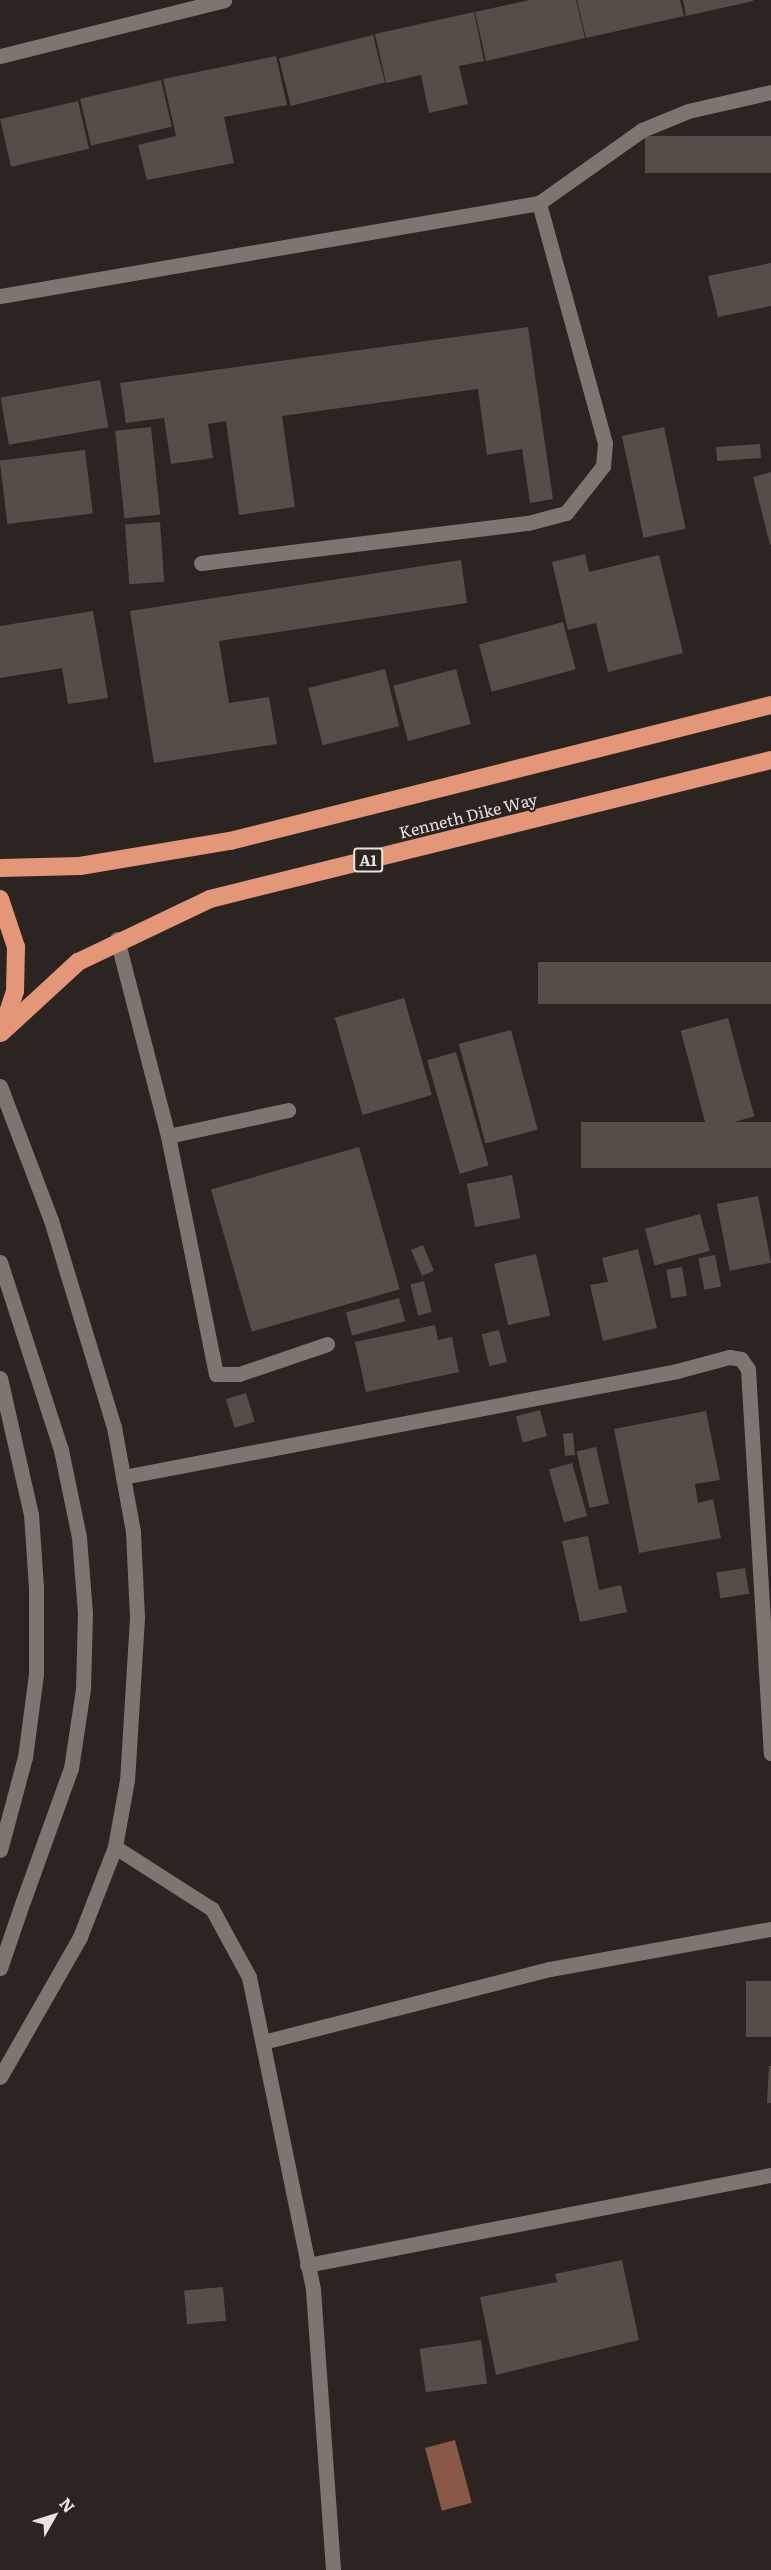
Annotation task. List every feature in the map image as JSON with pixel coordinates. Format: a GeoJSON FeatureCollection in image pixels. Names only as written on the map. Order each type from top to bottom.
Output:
{"type":"FeatureCollection","features":[{"type":"Feature","properties":{"kind":"highway","name":"Kenneth Dike Way"},"geometry":{"type":"LineString","coordinates":[[0,868],[97,864],[230,841],[771,705]]}},
{"type":"Feature","properties":{"kind":"highway","name":"Kenneth Dike Way"},"geometry":{"type":"LineString","coordinates":[[0,1034],[45,988],[117,939],[210,899],[771,760]]}},
{"type":"Feature","properties":{"kind":"highway"},"geometry":{"type":"LineString","coordinates":[[0,898],[16,947],[15,991],[0,1034]]}},
{"type":"Feature","properties":{"kind":"street"},"geometry":{"type":"LineString","coordinates":[[0,56],[224,0]]}},
{"type":"Feature","properties":{"kind":"street"},"geometry":{"type":"LineString","coordinates":[[0,296],[539,203],[642,130],[688,111],[771,92]]}},
{"type":"Feature","properties":{"kind":"street"},"geometry":{"type":"LineString","coordinates":[[201,564],[528,523],[566,513],[603,466],[605,443],[539,203]]}},
{"type":"Feature","properties":{"kind":"street"},"geometry":{"type":"LineString","coordinates":[[117,939],[168,1136],[216,1374],[239,1374],[327,1344]]}},
{"type":"Feature","properties":{"kind":"street"},"geometry":{"type":"LineString","coordinates":[[0,1086],[51,1220],[114,1427],[133,1532],[137,1618],[127,1780],[115,1847],[80,1937],[0,2077]]}},
{"type":"Feature","properties":{"kind":"street"},"geometry":{"type":"LineString","coordinates":[[168,1136],[288,1110]]}},
{"type":"Feature","properties":{"kind":"street"},"geometry":{"type":"LineString","coordinates":[[0,1262],[61,1450],[79,1537],[85,1613],[83,1689],[71,1767],[0,1968]]}},
{"type":"Feature","properties":{"kind":"street"},"geometry":{"type":"LineString","coordinates":[[123,1477],[677,1371],[729,1357],[741,1359],[748,1369],[771,1753]]}},
{"type":"Feature","properties":{"kind":"street"},"geometry":{"type":"LineString","coordinates":[[0,1378],[31,1514],[36,1587],[32,1710],[0,1850]]}},
{"type":"Feature","properties":{"kind":"street"},"geometry":{"type":"LineString","coordinates":[[115,1847],[212,1909],[249,1977],[308,2265],[333,2570]]}},
{"type":"Feature","properties":{"kind":"street"},"geometry":{"type":"LineString","coordinates":[[263,2042],[550,1969],[771,1929]]}},
{"type":"Feature","properties":{"kind":"street"},"geometry":{"type":"LineString","coordinates":[[308,2265],[771,2175]]}},
{"type":"Feature","properties":{"kind":"shaded area"},"geometry":{"type":"Polygon","coordinates":[[[455,2440],[472,2503],[442,2511],[425,2448],[455,2440]]]}},
{"type":"Feature","properties":{"kind":"building"},"geometry":{"type":"Polygon","coordinates":[[[530,0],[576,0],[585,38],[486,61],[475,12],[530,0]]]}},
{"type":"Feature","properties":{"kind":"building"},"geometry":{"type":"Polygon","coordinates":[[[577,0],[680,0],[684,16],[586,38],[577,0]]]}},
{"type":"Feature","properties":{"kind":"building"},"geometry":{"type":"Polygon","coordinates":[[[683,0],[753,0],[753,1],[686,16],[683,0]]]}},
{"type":"Feature","properties":{"kind":"building"},"geometry":{"type":"Polygon","coordinates":[[[474,12],[484,61],[459,66],[468,104],[429,113],[421,75],[386,83],[375,34],[474,12]]]}},
{"type":"Feature","properties":{"kind":"building"},"geometry":{"type":"Polygon","coordinates":[[[373,35],[385,83],[291,106],[279,58],[373,35]]]}},
{"type":"Feature","properties":{"kind":"building"},"geometry":{"type":"Polygon","coordinates":[[[276,56],[287,105],[224,117],[234,163],[147,180],[138,145],[176,136],[163,79],[276,56]]]}},
{"type":"Feature","properties":{"kind":"building"},"geometry":{"type":"Polygon","coordinates":[[[161,80],[172,127],[91,145],[80,99],[161,80]]]}},
{"type":"Feature","properties":{"kind":"building"},"geometry":{"type":"Polygon","coordinates":[[[78,101],[89,149],[11,167],[0,119],[78,101]]]}},
{"type":"Feature","properties":{"kind":"building"},"geometry":{"type":"Polygon","coordinates":[[[645,136],[771,136],[771,173],[645,173],[645,136]]]}},
{"type":"Feature","properties":{"kind":"building"},"geometry":{"type":"Polygon","coordinates":[[[771,263],[771,306],[718,317],[708,276],[771,263]]]}},
{"type":"Feature","properties":{"kind":"building"},"geometry":{"type":"Polygon","coordinates":[[[528,327],[553,499],[530,503],[522,449],[487,455],[478,389],[282,416],[295,507],[239,515],[226,421],[208,424],[213,458],[171,464],[164,418],[126,423],[120,383],[528,327]]]}},
{"type":"Feature","properties":{"kind":"building"},"geometry":{"type":"Polygon","coordinates":[[[100,380],[108,427],[9,445],[1,398],[100,380]]]}},
{"type":"Feature","properties":{"kind":"building"},"geometry":{"type":"Polygon","coordinates":[[[151,427],[160,515],[124,518],[115,431],[151,427]]]}},
{"type":"Feature","properties":{"kind":"building"},"geometry":{"type":"Polygon","coordinates":[[[664,427],[686,529],[644,538],[622,436],[664,427]]]}},
{"type":"Feature","properties":{"kind":"building"},"geometry":{"type":"Polygon","coordinates":[[[760,444],[761,458],[717,461],[716,447],[760,444]]]}},
{"type":"Feature","properties":{"kind":"building"},"geometry":{"type":"Polygon","coordinates":[[[85,450],[93,514],[7,524],[0,460],[85,450]]]}},
{"type":"Feature","properties":{"kind":"building"},"geometry":{"type":"Polygon","coordinates":[[[771,472],[771,544],[770,545],[753,477],[771,472]]]}},
{"type":"Feature","properties":{"kind":"building"},"geometry":{"type":"Polygon","coordinates":[[[160,522],[164,582],[129,584],[125,524],[160,522]]]}},
{"type":"Feature","properties":{"kind":"building"},"geometry":{"type":"Polygon","coordinates":[[[585,554],[589,572],[659,555],[683,653],[608,672],[596,623],[568,630],[552,562],[585,554]]]}},
{"type":"Feature","properties":{"kind":"building"},"geometry":{"type":"Polygon","coordinates":[[[461,560],[467,603],[219,641],[229,703],[269,697],[277,744],[154,763],[130,611],[461,560]]]}},
{"type":"Feature","properties":{"kind":"building"},"geometry":{"type":"Polygon","coordinates":[[[93,611],[108,698],[68,704],[62,668],[0,678],[0,626],[93,611]]]}},
{"type":"Feature","properties":{"kind":"building"},"geometry":{"type":"Polygon","coordinates":[[[563,622],[576,669],[492,692],[479,645],[563,622]]]}},
{"type":"Feature","properties":{"kind":"building"},"geometry":{"type":"Polygon","coordinates":[[[385,669],[399,726],[323,745],[308,688],[385,669]]]}},
{"type":"Feature","properties":{"kind":"building"},"geometry":{"type":"Polygon","coordinates":[[[456,669],[471,724],[408,741],[393,686],[456,669]]]}},
{"type":"Feature","properties":{"kind":"building"},"geometry":{"type":"Polygon","coordinates":[[[538,962],[771,962],[771,1004],[538,1004],[538,962]]]}},
{"type":"Feature","properties":{"kind":"building"},"geometry":{"type":"Polygon","coordinates":[[[404,998],[432,1095],[363,1115],[335,1018],[404,998]]]}},
{"type":"Feature","properties":{"kind":"building"},"geometry":{"type":"Polygon","coordinates":[[[728,1018],[754,1117],[707,1129],[681,1031],[728,1018]]]}},
{"type":"Feature","properties":{"kind":"building"},"geometry":{"type":"Polygon","coordinates":[[[511,1030],[538,1129],[485,1143],[459,1044],[511,1030]]]}},
{"type":"Feature","properties":{"kind":"building"},"geometry":{"type":"Polygon","coordinates":[[[456,1052],[489,1165],[460,1174],[427,1060],[456,1052]]]}},
{"type":"Feature","properties":{"kind":"building"},"geometry":{"type":"Polygon","coordinates":[[[581,1122],[771,1122],[771,1168],[581,1168],[581,1122]]]}},
{"type":"Feature","properties":{"kind":"building"},"geometry":{"type":"Polygon","coordinates":[[[359,1147],[400,1289],[252,1332],[211,1189],[359,1147]]]}},
{"type":"Feature","properties":{"kind":"building"},"geometry":{"type":"Polygon","coordinates":[[[512,1175],[520,1218],[475,1227],[467,1184],[512,1175]]]}},
{"type":"Feature","properties":{"kind":"building"},"geometry":{"type":"Polygon","coordinates":[[[758,1196],[771,1263],[730,1271],[717,1204],[758,1196]]]}},
{"type":"Feature","properties":{"kind":"building"},"geometry":{"type":"Polygon","coordinates":[[[700,1214],[710,1251],[655,1265],[645,1229],[700,1214]]]}},
{"type":"Feature","properties":{"kind":"building"},"geometry":{"type":"Polygon","coordinates":[[[423,1245],[434,1271],[422,1276],[411,1250],[423,1245]]]}},
{"type":"Feature","properties":{"kind":"building"},"geometry":{"type":"Polygon","coordinates":[[[638,1249],[657,1328],[603,1341],[590,1285],[608,1282],[602,1258],[638,1249]]]}},
{"type":"Feature","properties":{"kind":"building"},"geometry":{"type":"Polygon","coordinates":[[[536,1254],[550,1315],[508,1325],[494,1264],[536,1254]]]}},
{"type":"Feature","properties":{"kind":"building"},"geometry":{"type":"Polygon","coordinates":[[[715,1255],[721,1286],[704,1290],[698,1258],[715,1255]]]}},
{"type":"Feature","properties":{"kind":"building"},"geometry":{"type":"Polygon","coordinates":[[[682,1267],[687,1296],[671,1298],[666,1270],[682,1267]]]}},
{"type":"Feature","properties":{"kind":"building"},"geometry":{"type":"Polygon","coordinates":[[[424,1281],[432,1312],[418,1315],[410,1284],[424,1281]]]}},
{"type":"Feature","properties":{"kind":"building"},"geometry":{"type":"Polygon","coordinates":[[[399,1298],[405,1321],[352,1335],[346,1312],[399,1298]]]}},
{"type":"Feature","properties":{"kind":"building"},"geometry":{"type":"Polygon","coordinates":[[[435,1325],[438,1340],[452,1337],[459,1372],[366,1392],[355,1342],[435,1325]]]}},
{"type":"Feature","properties":{"kind":"building"},"geometry":{"type":"Polygon","coordinates":[[[499,1330],[507,1362],[490,1366],[482,1334],[499,1330]]]}},
{"type":"Feature","properties":{"kind":"building"},"geometry":{"type":"Polygon","coordinates":[[[246,1393],[255,1422],[235,1428],[226,1399],[246,1393]]]}},
{"type":"Feature","properties":{"kind":"building"},"geometry":{"type":"Polygon","coordinates":[[[540,1410],[547,1436],[523,1443],[516,1416],[540,1410]]]}},
{"type":"Feature","properties":{"kind":"building"},"geometry":{"type":"Polygon","coordinates":[[[706,1411],[720,1480],[695,1484],[698,1503],[713,1499],[721,1538],[639,1553],[614,1429],[706,1411]]]}},
{"type":"Feature","properties":{"kind":"building"},"geometry":{"type":"Polygon","coordinates":[[[573,1433],[575,1455],[565,1456],[563,1434],[573,1433]]]}},
{"type":"Feature","properties":{"kind":"building"},"geometry":{"type":"Polygon","coordinates":[[[596,1447],[609,1504],[590,1508],[577,1451],[596,1447]]]}},
{"type":"Feature","properties":{"kind":"building"},"geometry":{"type":"Polygon","coordinates":[[[572,1463],[587,1516],[564,1522],[549,1470],[572,1463]]]}},
{"type":"Feature","properties":{"kind":"building"},"geometry":{"type":"Polygon","coordinates":[[[588,1536],[599,1590],[621,1585],[627,1612],[580,1622],[562,1541],[588,1536]]]}},
{"type":"Feature","properties":{"kind":"building"},"geometry":{"type":"Polygon","coordinates":[[[745,1568],[749,1594],[720,1598],[716,1573],[745,1568]]]}},
{"type":"Feature","properties":{"kind":"building"},"geometry":{"type":"Polygon","coordinates":[[[746,1981],[771,1981],[771,2037],[746,2037],[746,1981]]]}},
{"type":"Feature","properties":{"kind":"building"},"geometry":{"type":"Polygon","coordinates":[[[769,2066],[771,2066],[771,2103],[767,2103],[769,2066]]]}},
{"type":"Feature","properties":{"kind":"building"},"geometry":{"type":"Polygon","coordinates":[[[622,2260],[639,2340],[496,2375],[480,2297],[557,2282],[555,2274],[622,2260]]]}},
{"type":"Feature","properties":{"kind":"building"},"geometry":{"type":"Polygon","coordinates":[[[223,2287],[226,2321],[187,2324],[184,2290],[223,2287]]]}},
{"type":"Feature","properties":{"kind":"building"},"geometry":{"type":"Polygon","coordinates":[[[481,2340],[487,2384],[426,2392],[420,2349],[481,2340]]]}}]}
